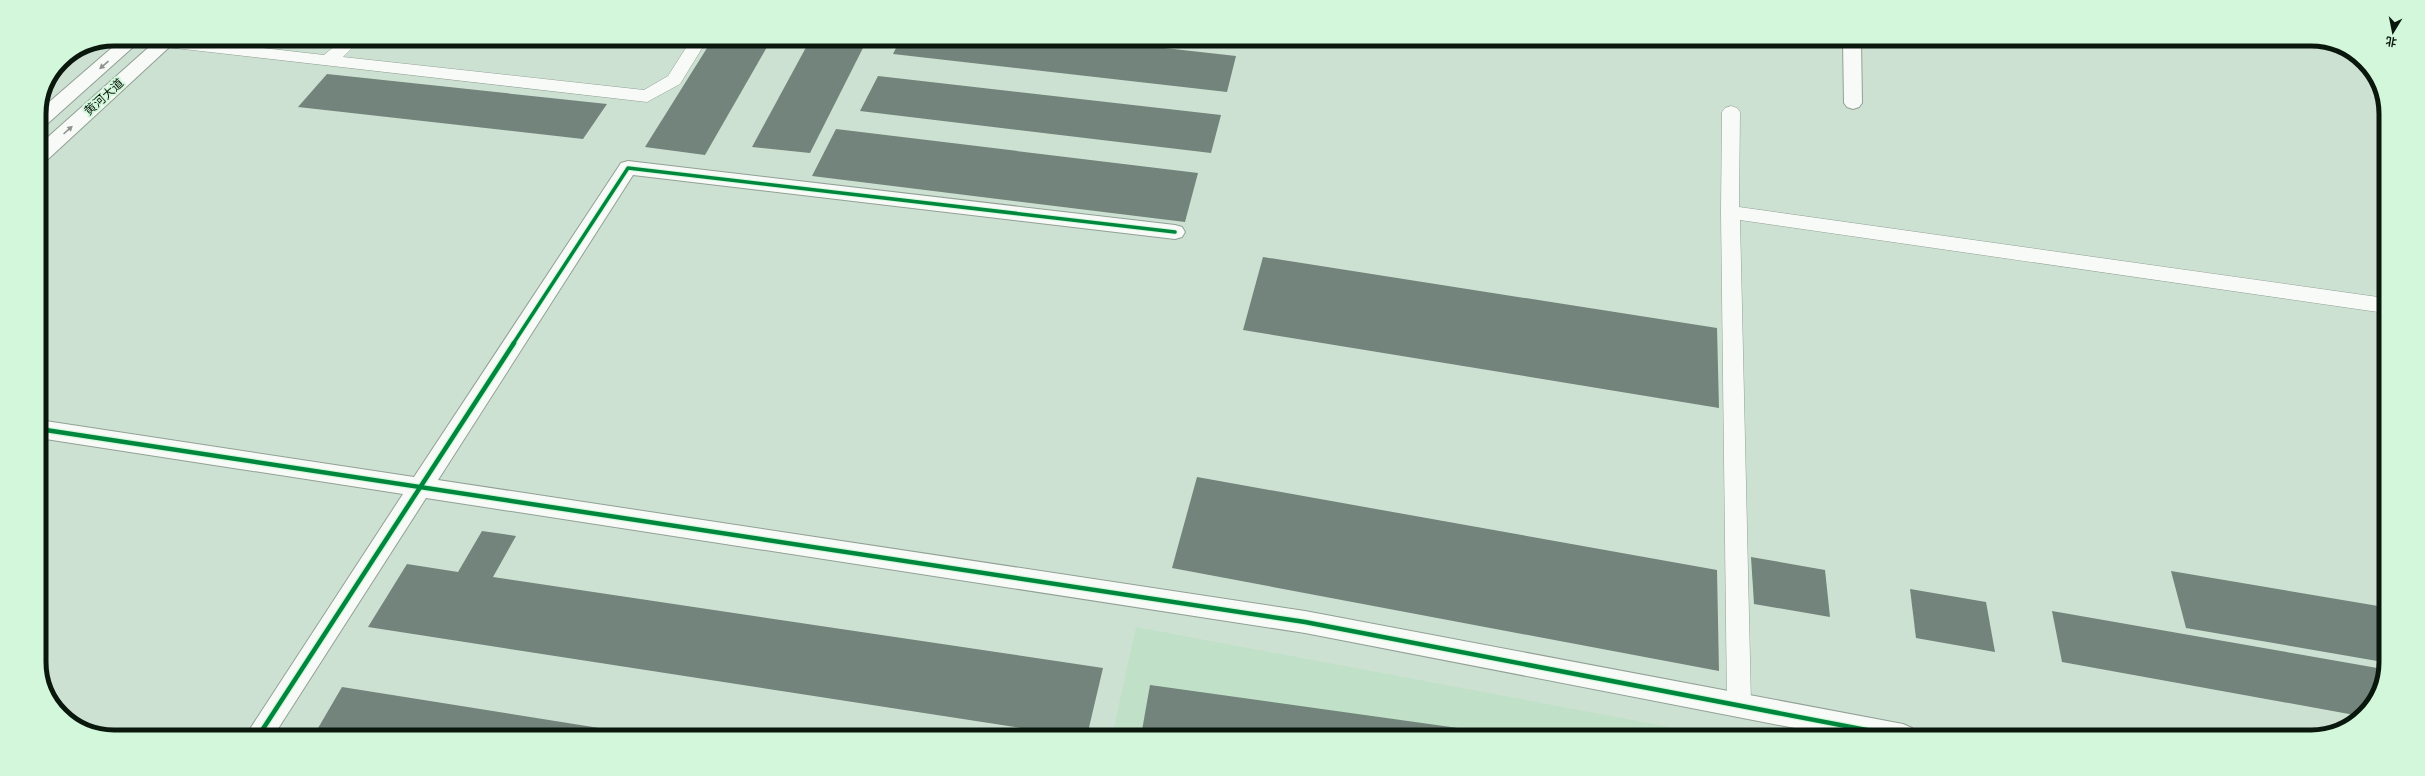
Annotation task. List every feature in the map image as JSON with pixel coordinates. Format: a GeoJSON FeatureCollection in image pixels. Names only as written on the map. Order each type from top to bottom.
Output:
{"type":"FeatureCollection","features":[{"type":"Feature","properties":{"kind":"street","name":"黄河大道"},"geometry":{"type":"LineString","coordinates":[[46,115],[125,46]]}},
{"type":"Feature","properties":{"kind":"street","name":"黄河大道"},"geometry":{"type":"LineString","coordinates":[[46,150],[162,46]]}},
{"type":"Feature","properties":{"kind":"street"},"geometry":{"type":"LineString","coordinates":[[1852,46],[1853,103]]}},
{"type":"Feature","properties":{"kind":"street"},"geometry":{"type":"LineString","coordinates":[[262,730],[628,168],[1175,232]]}},
{"type":"Feature","properties":{"kind":"street"},"geometry":{"type":"LineString","coordinates":[[46,430],[1305,622],[1872,730]]}},
{"type":"Feature","properties":{"kind":"lane"},"geometry":{"type":"LineString","coordinates":[[208,46],[328,61],[647,96],[674,80],[695,46]]}},
{"type":"Feature","properties":{"kind":"lane"},"geometry":{"type":"LineString","coordinates":[[328,61],[345,46]]}},
{"type":"Feature","properties":{"kind":"lane"},"geometry":{"type":"LineString","coordinates":[[1731,112],[1730,212],[1738,704]]}},
{"type":"Feature","properties":{"kind":"lane"},"geometry":{"type":"LineString","coordinates":[[1730,212],[2379,305]]}},
{"type":"Feature","properties":{"kind":"shaded area"},"geometry":{"type":"Polygon","coordinates":[[[1136,627],[1686,730],[1113,730],[1136,627]]]}},
{"type":"Feature","properties":{"kind":"building"},"geometry":{"type":"Polygon","coordinates":[[[708,46],[768,46],[705,155],[645,147],[708,46]]]}},
{"type":"Feature","properties":{"kind":"building"},"geometry":{"type":"Polygon","coordinates":[[[807,46],[864,46],[810,153],[752,147],[807,46]]]}},
{"type":"Feature","properties":{"kind":"building"},"geometry":{"type":"Polygon","coordinates":[[[897,46],[1147,46],[1236,56],[1227,92],[893,54],[897,46]]]}},
{"type":"Feature","properties":{"kind":"building"},"geometry":{"type":"Polygon","coordinates":[[[327,74],[607,104],[583,139],[298,107],[327,74]]]}},
{"type":"Feature","properties":{"kind":"building"},"geometry":{"type":"Polygon","coordinates":[[[878,76],[1221,115],[1211,153],[860,111],[878,76]]]}},
{"type":"Feature","properties":{"kind":"building"},"geometry":{"type":"Polygon","coordinates":[[[836,129],[1198,173],[1185,222],[812,176],[836,129]]]}},
{"type":"Feature","properties":{"kind":"building"},"geometry":{"type":"Polygon","coordinates":[[[1263,257],[1717,328],[1719,408],[1243,330],[1263,257]]]}},
{"type":"Feature","properties":{"kind":"building"},"geometry":{"type":"Polygon","coordinates":[[[1197,477],[1717,570],[1719,671],[1172,568],[1197,477]]]}},
{"type":"Feature","properties":{"kind":"building"},"geometry":{"type":"Polygon","coordinates":[[[482,531],[516,536],[493,577],[1103,668],[1088,730],[1034,730],[368,627],[407,564],[458,572],[482,531]]]}},
{"type":"Feature","properties":{"kind":"building"},"geometry":{"type":"Polygon","coordinates":[[[1751,557],[1825,570],[1830,617],[1754,604],[1751,557]]]}},
{"type":"Feature","properties":{"kind":"building"},"geometry":{"type":"Polygon","coordinates":[[[2171,571],[2379,606],[2379,661],[2186,628],[2171,571]]]}},
{"type":"Feature","properties":{"kind":"building"},"geometry":{"type":"Polygon","coordinates":[[[1910,589],[1986,602],[1995,652],[1916,638],[1910,589]]]}},
{"type":"Feature","properties":{"kind":"building"},"geometry":{"type":"Polygon","coordinates":[[[2052,611],[2378,668],[2374,688],[2362,707],[2353,715],[2062,662],[2052,611]]]}},
{"type":"Feature","properties":{"kind":"building"},"geometry":{"type":"Polygon","coordinates":[[[1150,685],[1472,730],[1142,730],[1150,685]]]}},
{"type":"Feature","properties":{"kind":"building"},"geometry":{"type":"Polygon","coordinates":[[[342,687],[612,730],[317,730],[342,687]]]}},
{"type":"Feature","properties":{"kind":"cycle path"},"geometry":{"type":"LineString","coordinates":[[262,730],[628,168],[1175,232]]}},
{"type":"Feature","properties":{"kind":"cycle path"},"geometry":{"type":"LineString","coordinates":[[46,430],[1305,622],[1867,730]]}}]}
